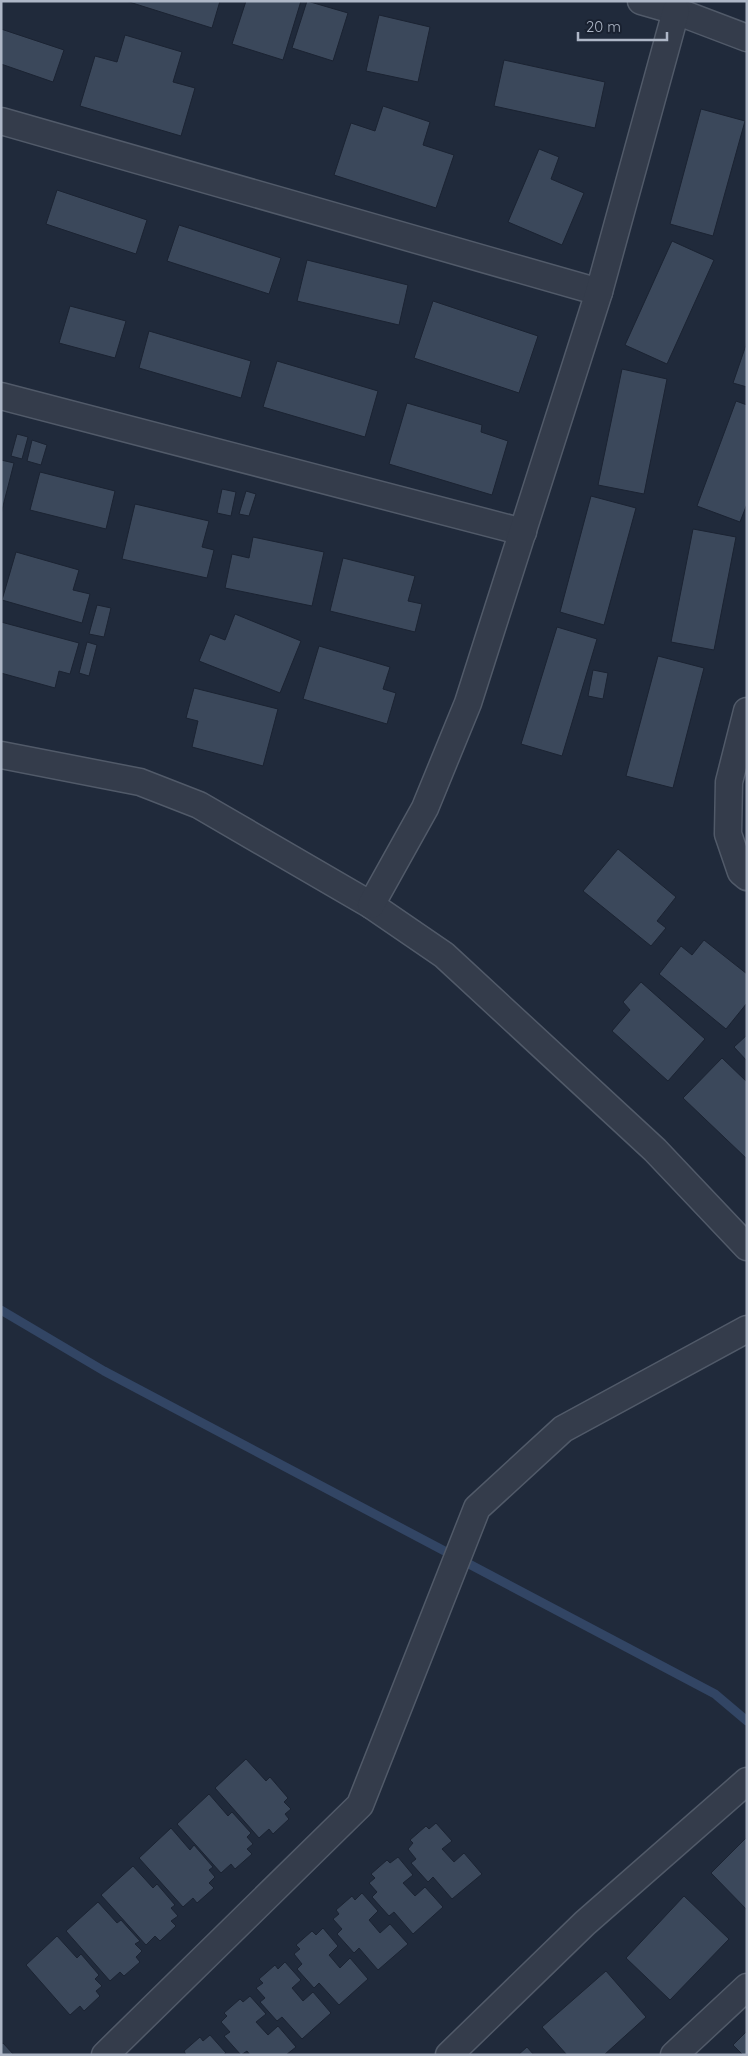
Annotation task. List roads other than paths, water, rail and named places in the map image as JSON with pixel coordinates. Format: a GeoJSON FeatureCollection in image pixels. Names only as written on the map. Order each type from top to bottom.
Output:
{"type":"FeatureCollection","features":[{"type":"Feature","properties":{"kind":"street"},"geometry":{"type":"LineString","coordinates":[[640,1],[676,11],[747,38]]}},
{"type":"Feature","properties":{"kind":"street"},"geometry":{"type":"LineString","coordinates":[[371,905],[425,808],[468,703],[599,292],[676,11]]}},
{"type":"Feature","properties":{"kind":"street"},"geometry":{"type":"LineString","coordinates":[[1,121],[599,292]]}},
{"type":"Feature","properties":{"kind":"street"},"geometry":{"type":"LineString","coordinates":[[1,396],[523,532]]}},
{"type":"Feature","properties":{"kind":"street"},"geometry":{"type":"LineString","coordinates":[[747,711],[729,782],[728,834],[742,872],[747,877]]}},
{"type":"Feature","properties":{"kind":"street"},"geometry":{"type":"LineString","coordinates":[[1,755],[140,782],[199,805],[371,905],[444,955],[655,1150],[747,1247]]}},
{"type":"Feature","properties":{"kind":"street"},"geometry":{"type":"LineString","coordinates":[[106,2055],[360,1805],[477,1508],[563,1429],[747,1329]]}},
{"type":"Feature","properties":{"kind":"street"},"geometry":{"type":"LineString","coordinates":[[449,2055],[585,1923],[743,1784]]}},
{"type":"Feature","properties":{"kind":"street"},"geometry":{"type":"LineString","coordinates":[[674,2055],[747,1987]]}},
{"type":"Feature","properties":{"kind":"waterway"},"geometry":{"type":"LineString","coordinates":[[1,1310],[104,1371],[715,1694],[747,1721]]}}]}
